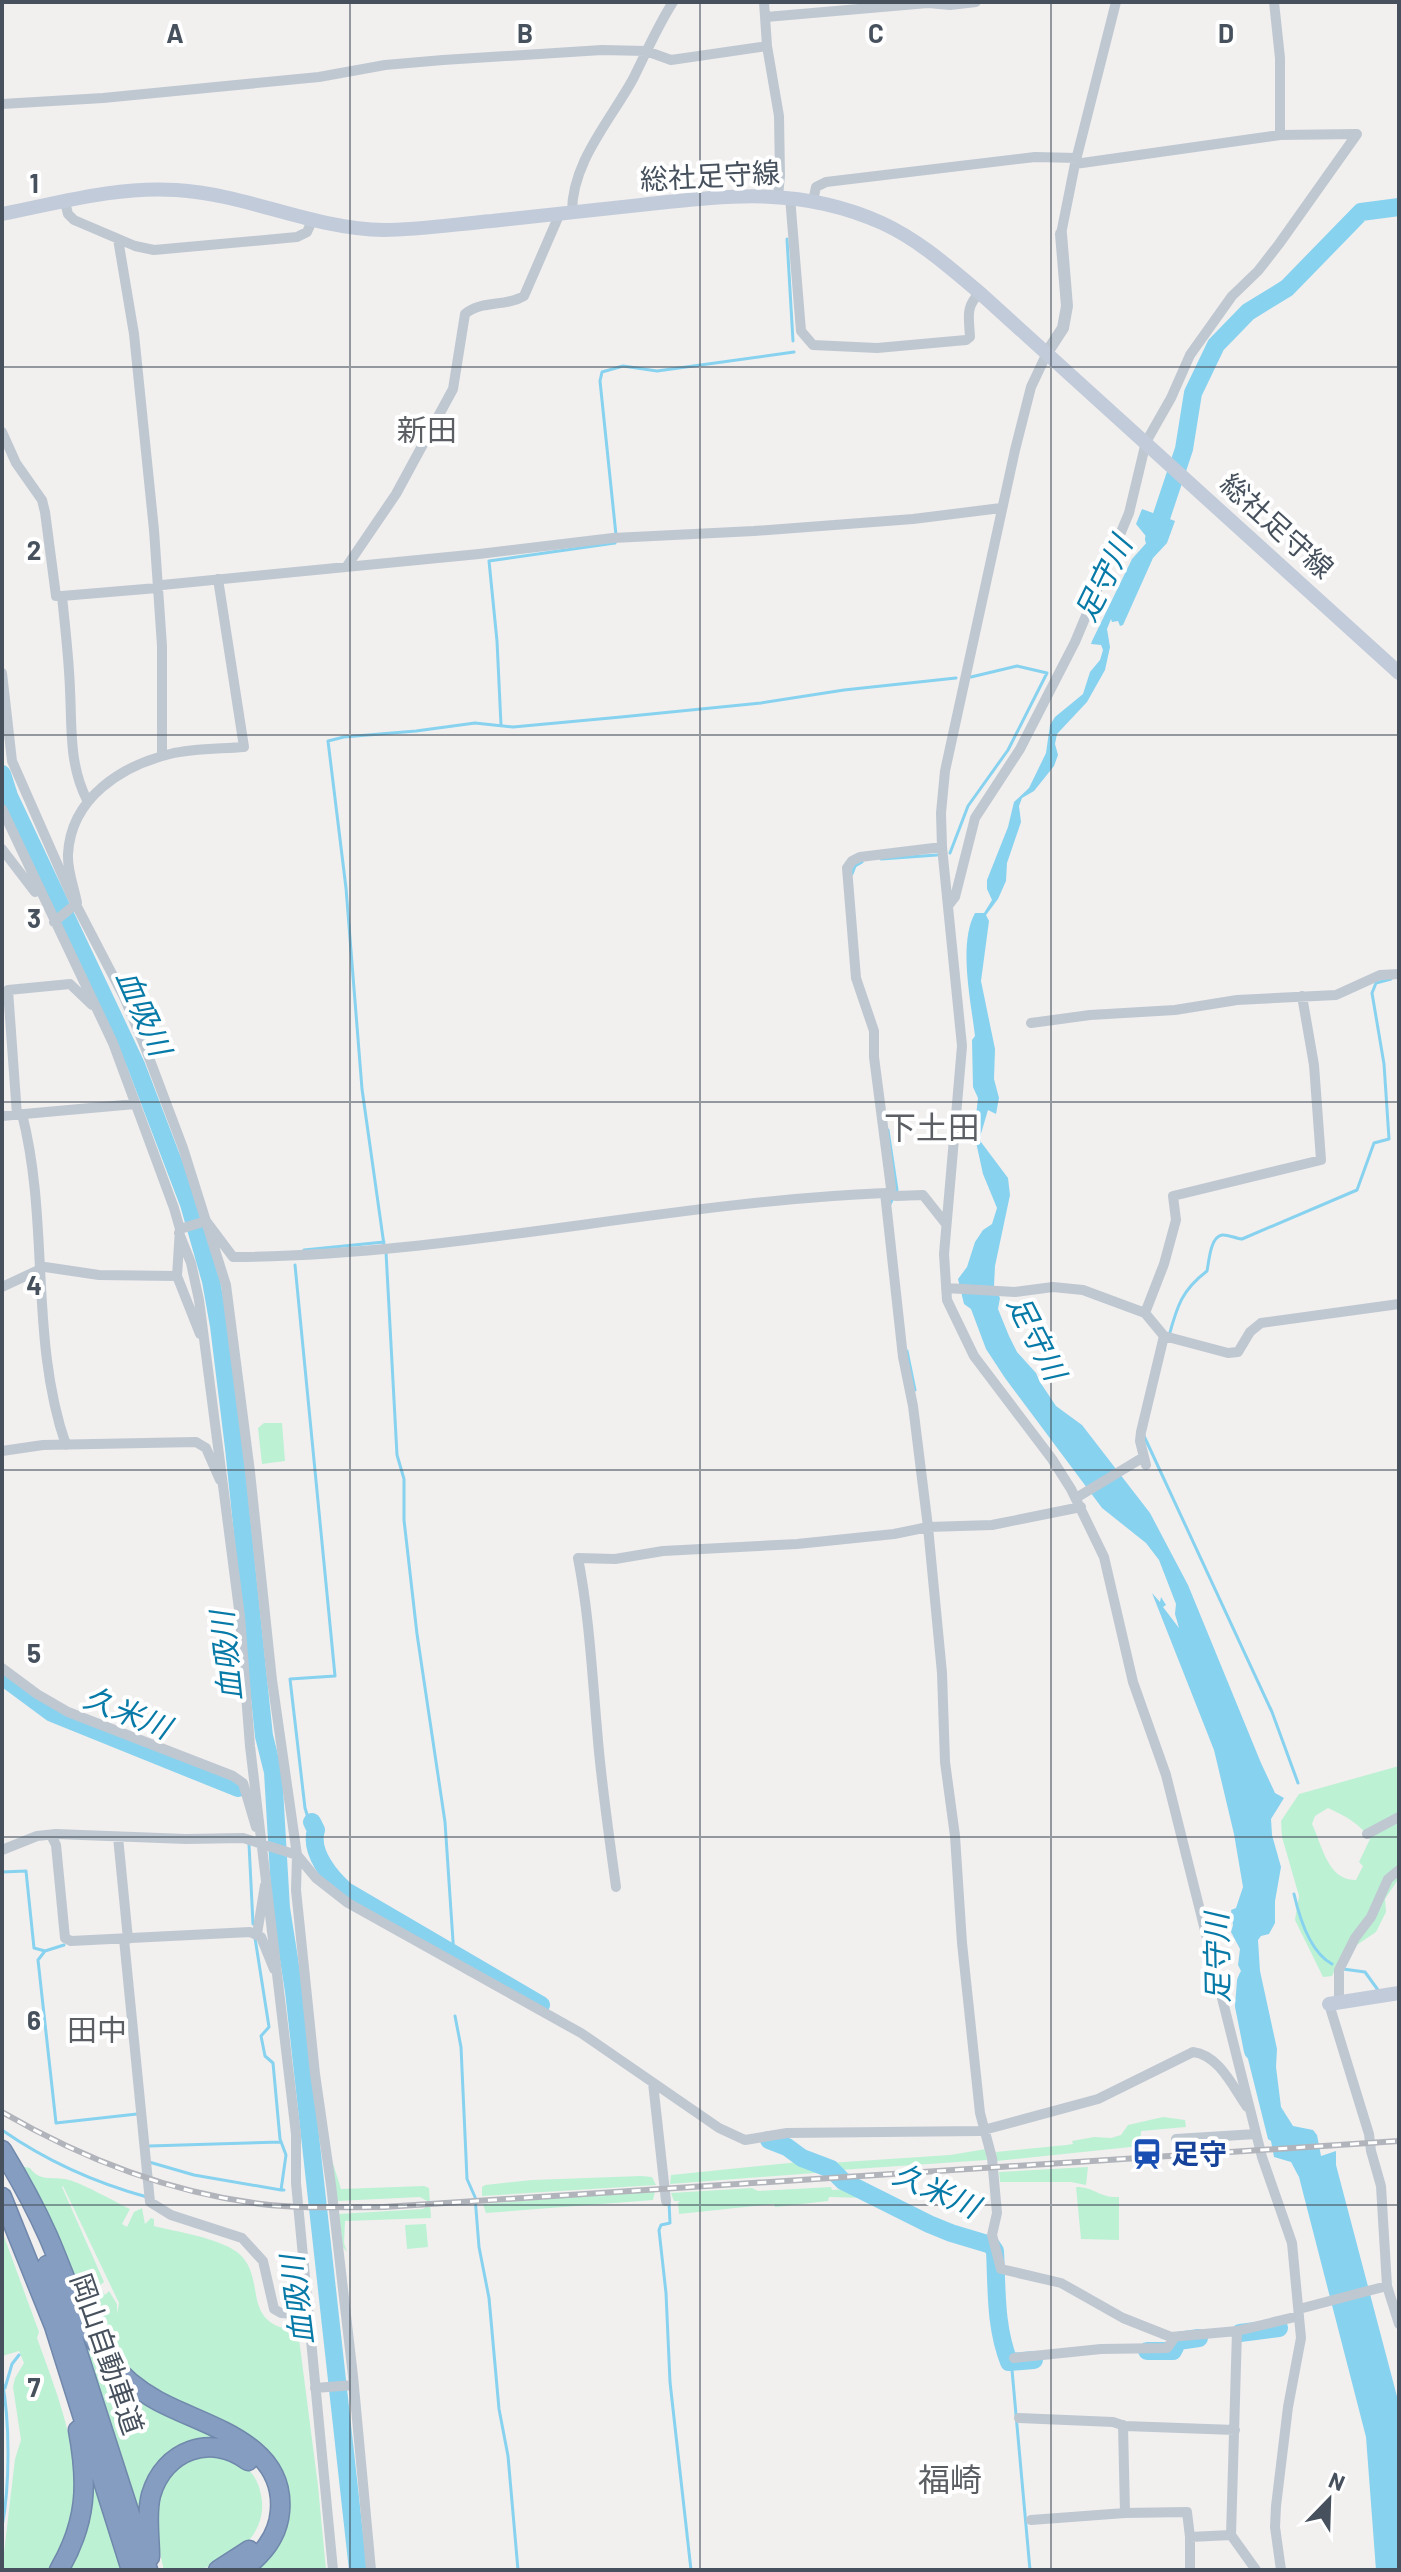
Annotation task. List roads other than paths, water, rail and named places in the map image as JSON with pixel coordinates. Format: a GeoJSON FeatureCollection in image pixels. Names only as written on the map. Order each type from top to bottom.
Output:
{"type":"FeatureCollection","features":[{"type":"Feature","properties":{"kind":"highway"},"geometry":{"type":"LineString","coordinates":[[2,2150],[9,2170],[48,2237],[84,2321],[117,2370],[158,2401],[245,2443],[272,2470],[281,2505],[277,2527],[267,2548],[242,2570]]}},
{"type":"Feature","properties":{"kind":"highway","name":"岡山自動車道"},"geometry":{"type":"LineString","coordinates":[[9,2170],[66,2316],[149,2570]]}},
{"type":"Feature","properties":{"kind":"highway","name":"岡山自動車道"},"geometry":{"type":"LineString","coordinates":[[2,2197],[54,2326],[131,2570]]}},
{"type":"Feature","properties":{"kind":"highway"},"geometry":{"type":"LineString","coordinates":[[54,2326],[76,2418],[85,2480],[81,2521],[59,2570]]}},
{"type":"Feature","properties":{"kind":"highway"},"geometry":{"type":"LineString","coordinates":[[149,2570],[150,2502],[155,2484],[167,2466],[182,2453],[210,2446],[231,2449],[248,2460],[266,2485],[270,2504],[266,2525],[255,2545],[238,2560],[218,2570]]}},
{"type":"Feature","properties":{"kind":"main road","name":"総社足守線"},"geometry":{"type":"LineString","coordinates":[[2,214],[90,195],[177,190],[242,202],[312,221],[367,229],[399,229],[726,196],[813,201],[860,215],[898,232],[940,259],[1048,351],[1399,673]]}},
{"type":"Feature","properties":{"kind":"main road"},"geometry":{"type":"LineString","coordinates":[[1334,2003],[1399,1993]]}},
{"type":"Feature","properties":{"kind":"street"},"geometry":{"type":"LineString","coordinates":[[347,566],[396,494],[453,389],[465,314],[474,308],[514,301],[524,296],[566,213],[601,128],[632,80],[673,2]]}},
{"type":"Feature","properties":{"kind":"street"},"geometry":{"type":"LineString","coordinates":[[764,2],[769,17],[767,46],[779,116],[780,176],[801,331],[813,345],[877,348],[966,340],[970,337],[968,309],[980,293]]}},
{"type":"Feature","properties":{"kind":"street"},"geometry":{"type":"LineString","coordinates":[[769,17],[928,3],[950,5],[976,2]]}},
{"type":"Feature","properties":{"kind":"street"},"geometry":{"type":"LineString","coordinates":[[1116,2],[1061,234],[1067,306],[1063,328],[1031,387],[1001,508],[945,771],[942,847],[962,1046],[946,1224],[948,1288],[953,1316],[974,1356],[1079,1500],[1108,1570],[1133,1682],[1166,1775],[1256,2134],[1292,2243],[1302,2310],[1301,2350],[1288,2407],[1276,2506],[1275,2527],[1281,2570]]}},
{"type":"Feature","properties":{"kind":"street"},"geometry":{"type":"LineString","coordinates":[[1274,2],[1280,58],[1280,135]]}},
{"type":"Feature","properties":{"kind":"street"},"geometry":{"type":"LineString","coordinates":[[2,104],[103,98],[319,77],[385,65],[602,50],[646,51],[671,60],[767,46]]}},
{"type":"Feature","properties":{"kind":"street"},"geometry":{"type":"LineString","coordinates":[[813,201],[816,187],[826,182],[1035,157],[1076,161],[1280,135],[1357,134],[1279,244],[1258,271],[1232,296],[1190,355],[1150,445],[1129,513],[1075,642],[1020,749],[975,818],[955,897],[948,906]]}},
{"type":"Feature","properties":{"kind":"street"},"geometry":{"type":"LineString","coordinates":[[65,202],[68,214],[74,220],[154,250],[297,237],[307,232],[312,221]]}},
{"type":"Feature","properties":{"kind":"street"},"geometry":{"type":"LineString","coordinates":[[118,239],[134,334],[154,530],[162,646],[162,756]]}},
{"type":"Feature","properties":{"kind":"street"},"geometry":{"type":"LineString","coordinates":[[2,432],[16,463],[42,500],[56,596],[157,588],[162,585],[613,538],[707,535],[913,519],[1001,508]]}},
{"type":"Feature","properties":{"kind":"street"},"geometry":{"type":"LineString","coordinates":[[76,903],[68,857],[72,835],[87,800],[125,771],[162,756],[244,747],[218,579]]}},
{"type":"Feature","properties":{"kind":"street"},"geometry":{"type":"LineString","coordinates":[[62,596],[73,762],[77,781],[87,800]]}},
{"type":"Feature","properties":{"kind":"street"},"geometry":{"type":"LineString","coordinates":[[2,673],[12,761],[140,1035],[226,1285],[250,1472],[315,2074],[331,2185],[371,2570]]}},
{"type":"Feature","properties":{"kind":"street"},"geometry":{"type":"LineString","coordinates":[[2,809],[117,1054],[164,1178],[191,1263],[225,1493],[240,1617],[250,1746],[265,1844],[296,2134],[296,2183],[318,2387],[333,2570]]}},
{"type":"Feature","properties":{"kind":"street"},"geometry":{"type":"LineString","coordinates":[[2,821],[12,832]]}},
{"type":"Feature","properties":{"kind":"street"},"geometry":{"type":"LineString","coordinates":[[942,847],[860,857],[847,868],[856,978],[874,1031],[874,1057],[891,1188],[903,1357],[931,1527],[945,1762],[955,1836],[962,1943],[980,2113],[992,2158],[997,2213],[992,2235],[1001,2269],[1061,2283],[1123,2318],[1175,2337],[1237,2331],[1385,2286]]}},
{"type":"Feature","properties":{"kind":"street"},"geometry":{"type":"LineString","coordinates":[[2,849],[43,899]]}},
{"type":"Feature","properties":{"kind":"street"},"geometry":{"type":"LineString","coordinates":[[56,920],[76,903]]}},
{"type":"Feature","properties":{"kind":"street"},"geometry":{"type":"LineString","coordinates":[[1031,1023],[1090,1015],[1175,1010],[1237,1000],[1336,995],[1380,975],[1399,974]]}},
{"type":"Feature","properties":{"kind":"street"},"geometry":{"type":"LineString","coordinates":[[66,1445],[55,1412],[47,1369],[30,1155],[20,1114],[8,990],[70,984],[98,1010]]}},
{"type":"Feature","properties":{"kind":"street"},"geometry":{"type":"LineString","coordinates":[[1145,1313],[1164,1264],[1176,1220],[1173,1196],[1321,1160],[1314,1065],[1302,996]]}},
{"type":"Feature","properties":{"kind":"street"},"geometry":{"type":"LineString","coordinates":[[2,1116],[135,1104]]}},
{"type":"Feature","properties":{"kind":"street"},"geometry":{"type":"LineString","coordinates":[[204,1221],[233,1257],[297,1257],[546,1231],[642,1215],[785,1200],[891,1195],[923,1195],[946,1224]]}},
{"type":"Feature","properties":{"kind":"street"},"geometry":{"type":"LineString","coordinates":[[181,1230],[204,1221]]}},
{"type":"Feature","properties":{"kind":"street"},"geometry":{"type":"LineString","coordinates":[[181,1230],[177,1276],[204,1340]]}},
{"type":"Feature","properties":{"kind":"street"},"geometry":{"type":"LineString","coordinates":[[2,1287],[45,1267],[99,1275],[177,1276]]}},
{"type":"Feature","properties":{"kind":"street"},"geometry":{"type":"LineString","coordinates":[[948,1288],[1010,1291],[1053,1287],[1083,1290],[1145,1313],[1167,1336],[1233,1353],[1241,1349],[1250,1332],[1261,1323],[1399,1304]]}},
{"type":"Feature","properties":{"kind":"street"},"geometry":{"type":"LineString","coordinates":[[616,1887],[601,1768],[595,1681],[578,1558],[615,1559],[691,1548],[797,1544],[931,1527],[992,1525],[1079,1500],[1142,1461],[1141,1432],[1167,1336]]}},
{"type":"Feature","properties":{"kind":"street"},"geometry":{"type":"LineString","coordinates":[[2,1451],[43,1445],[196,1442],[206,1448],[225,1493]]}},
{"type":"Feature","properties":{"kind":"street"},"geometry":{"type":"LineString","coordinates":[[2,1668],[68,1712],[233,1776],[243,1783],[265,1844]]}},
{"type":"Feature","properties":{"kind":"street"},"geometry":{"type":"LineString","coordinates":[[1367,1834],[1399,1817]]}},
{"type":"Feature","properties":{"kind":"street"},"geometry":{"type":"LineString","coordinates":[[2,1850],[37,1836],[51,1835],[186,1839],[229,1836],[293,1854],[316,1878],[348,1903],[581,2033],[719,2128],[745,2140],[787,2133],[985,2129],[1098,2099],[1193,2052],[1212,2058],[1250,2111]]}},
{"type":"Feature","properties":{"kind":"street"},"geometry":{"type":"LineString","coordinates":[[51,1835],[56,1845],[65,1938],[71,1941],[250,1932],[257,1934],[265,1944],[272,1968],[278,1972]]}},
{"type":"Feature","properties":{"kind":"street"},"geometry":{"type":"LineString","coordinates":[[118,1837],[150,2202],[171,2215],[242,2238],[263,2261],[269,2298],[274,2309],[289,2315],[308,2315]]}},
{"type":"Feature","properties":{"kind":"street"},"geometry":{"type":"LineString","coordinates":[[1399,1870],[1388,1879],[1371,1917],[1355,1938],[1339,1970],[1334,2003],[1381,2186],[1385,2286],[1399,2324]]}},
{"type":"Feature","properties":{"kind":"street"},"geometry":{"type":"LineString","coordinates":[[257,1934],[267,1877]]}},
{"type":"Feature","properties":{"kind":"street"},"geometry":{"type":"LineString","coordinates":[[653,2083],[666,2201]]}},
{"type":"Feature","properties":{"kind":"street"},"geometry":{"type":"LineString","coordinates":[[1176,2139],[1256,2134]]}},
{"type":"Feature","properties":{"kind":"street"},"geometry":{"type":"LineString","coordinates":[[1237,2331],[1231,2535],[1256,2570]]}},
{"type":"Feature","properties":{"kind":"street"},"geometry":{"type":"LineString","coordinates":[[1014,2358],[1101,2349],[1167,2348],[1175,2337]]}},
{"type":"Feature","properties":{"kind":"street"},"geometry":{"type":"LineString","coordinates":[[318,2387],[351,2386]]}},
{"type":"Feature","properties":{"kind":"street"},"geometry":{"type":"LineString","coordinates":[[1019,2418],[1235,2430]]}},
{"type":"Feature","properties":{"kind":"street"},"geometry":{"type":"LineString","coordinates":[[1123,2425],[1125,2513]]}},
{"type":"Feature","properties":{"kind":"street"},"geometry":{"type":"LineString","coordinates":[[1031,2520],[1187,2512],[1190,2570]]}},
{"type":"Feature","properties":{"kind":"street"},"geometry":{"type":"LineString","coordinates":[[1190,2537],[1231,2535]]}},
{"type":"Feature","properties":{"kind":"water"},"geometry":{"type":"Polygon","coordinates":[[[1142,509],[1175,521],[1167,543],[1153,558],[1123,625],[1111,619],[1107,629],[1110,647],[1105,670],[1087,702],[1057,734],[1055,744],[1058,755],[1054,766],[1034,791],[1022,798],[1019,806],[1021,822],[1007,863],[1006,881],[986,915],[989,921],[981,981],[995,1049],[994,1079],[999,1098],[996,1114],[988,1110],[980,1137],[1008,1178],[1010,1195],[995,1266],[994,1286],[1000,1298],[998,1309],[1017,1352],[1036,1373],[1056,1406],[1082,1425],[1150,1513],[1188,1585],[1275,1793],[1284,1798],[1271,1819],[1281,1867],[1275,1923],[1269,1934],[1258,1940],[1260,1971],[1277,2049],[1281,2107],[1293,2126],[1313,2130],[1321,2156],[1336,2151],[1336,2165],[1399,2404],[1399,2570],[1376,2570],[1366,2437],[1299,2177],[1291,2162],[1274,2157],[1242,2035],[1243,2027],[1250,2028],[1252,2025],[1237,1985],[1241,1971],[1238,1965],[1240,1949],[1231,1932],[1231,1910],[1236,1908],[1243,1887],[1234,1834],[1214,1750],[1152,1593],[1160,1602],[1161,1597],[1166,1605],[1163,1607],[1179,1628],[1176,1604],[1159,1560],[1146,1543],[1102,1508],[1005,1378],[986,1349],[971,1309],[964,1304],[958,1279],[967,1267],[975,1242],[983,1230],[992,1224],[997,1208],[983,1174],[974,1133],[978,1098],[973,1087],[972,1040],[975,1036],[966,956],[970,926],[975,913],[984,913],[992,900],[987,880],[1008,827],[1014,802],[1029,788],[1046,753],[1050,725],[1055,717],[1083,694],[1090,672],[1100,660],[1101,645],[1091,644],[1092,641],[1132,559],[1149,540],[1136,524],[1142,509]]]}},
{"type":"Feature","properties":{"kind":"waterway","name":"足守川"},"geometry":{"type":"LineString","coordinates":[[1154,539],[1184,449],[1193,393],[1216,345],[1248,312],[1287,288],[1361,212],[1399,207]]}},
{"type":"Feature","properties":{"kind":"waterway"},"geometry":{"type":"LineString","coordinates":[[787,239],[793,341]]}},
{"type":"Feature","properties":{"kind":"waterway"},"geometry":{"type":"LineString","coordinates":[[616,535],[600,381],[602,372],[623,366],[657,371],[794,352]]}},
{"type":"Feature","properties":{"kind":"waterway"},"geometry":{"type":"LineString","coordinates":[[501,725],[489,561],[615,543]]}},
{"type":"Feature","properties":{"kind":"waterway"},"geometry":{"type":"LineString","coordinates":[[950,853],[968,806],[1008,750],[1047,673],[1017,666],[971,677]]}},
{"type":"Feature","properties":{"kind":"waterway"},"geometry":{"type":"LineString","coordinates":[[384,1245],[362,1089],[346,888],[328,741],[475,723],[513,727],[761,703],[956,678]]}},
{"type":"Feature","properties":{"kind":"waterway","name":"血吸川"},"geometry":{"type":"LineString","coordinates":[[2,774],[9,796],[136,1065],[189,1204],[211,1281],[234,1448],[264,1736],[273,1772],[281,1908],[294,1991],[358,2570]]}},
{"type":"Feature","properties":{"kind":"waterway"},"geometry":{"type":"LineString","coordinates":[[881,859],[937,855]]}},
{"type":"Feature","properties":{"kind":"waterway"},"geometry":{"type":"LineString","coordinates":[[852,874],[855,866],[862,862]]}},
{"type":"Feature","properties":{"kind":"waterway"},"geometry":{"type":"LineString","coordinates":[[1169,1336],[1182,1299],[1207,1271],[1209,1256],[1218,1237],[1224,1235],[1242,1239],[1357,1190],[1374,1143],[1389,1139],[1384,1064],[1372,993],[1376,983],[1391,979]]}},
{"type":"Feature","properties":{"kind":"waterway"},"geometry":{"type":"LineString","coordinates":[[888,1130],[897,1190],[890,1204]]}},
{"type":"Feature","properties":{"kind":"waterway"},"geometry":{"type":"LineString","coordinates":[[304,1250],[384,1242]]}},
{"type":"Feature","properties":{"kind":"waterway"},"geometry":{"type":"LineString","coordinates":[[386,1252],[397,1455],[404,1479],[404,1520],[417,1634],[445,1822],[454,1956]]}},
{"type":"Feature","properties":{"kind":"waterway"},"geometry":{"type":"LineString","coordinates":[[295,1265],[335,1676],[290,1679],[305,1808],[314,1837]]}},
{"type":"Feature","properties":{"kind":"waterway"},"geometry":{"type":"LineString","coordinates":[[907,1351],[915,1390]]}},
{"type":"Feature","properties":{"kind":"waterway"},"geometry":{"type":"LineString","coordinates":[[1144,1436],[1272,1712],[1298,1783]]}},
{"type":"Feature","properties":{"kind":"waterway","name":"久米川"},"geometry":{"type":"LineString","coordinates":[[2,1676],[52,1713],[238,1788]]}},
{"type":"Feature","properties":{"kind":"waterway","name":"久米川"},"geometry":{"type":"LineString","coordinates":[[312,1822],[316,1830],[318,1856],[346,1891],[541,2005]]}},
{"type":"Feature","properties":{"kind":"waterway"},"geometry":{"type":"LineString","coordinates":[[249,1844],[253,1924]]}},
{"type":"Feature","properties":{"kind":"waterway"},"geometry":{"type":"LineString","coordinates":[[2,1872],[26,1871],[34,1948],[45,1951],[64,1945]]}},
{"type":"Feature","properties":{"kind":"waterway"},"geometry":{"type":"LineString","coordinates":[[1294,1894],[1302,1923],[1312,1942],[1332,1964]]}},
{"type":"Feature","properties":{"kind":"waterway"},"geometry":{"type":"LineString","coordinates":[[255,1938],[269,2027],[261,2036],[265,2056],[273,2063],[280,2139],[286,2155],[281,2190],[284,2190]]}},
{"type":"Feature","properties":{"kind":"waterway"},"geometry":{"type":"LineString","coordinates":[[45,1951],[38,1960],[56,2123],[137,2114]]}},
{"type":"Feature","properties":{"kind":"waterway"},"geometry":{"type":"LineString","coordinates":[[1343,1969],[1365,1972],[1378,1990]]}},
{"type":"Feature","properties":{"kind":"waterway","name":"足守川"},"geometry":{"type":"LineString","coordinates":[[1246,1981],[1244,2006],[1253,2051]]}},
{"type":"Feature","properties":{"kind":"waterway"},"geometry":{"type":"LineString","coordinates":[[455,2016],[461,2047],[467,2179],[475,2197],[479,2247],[489,2298],[518,2570]]}},
{"type":"Feature","properties":{"kind":"waterway"},"geometry":{"type":"LineString","coordinates":[[2,2130],[72,2170],[147,2197]]}},
{"type":"Feature","properties":{"kind":"waterway","name":"久米川"},"geometry":{"type":"LineString","coordinates":[[769,2140],[831,2169],[843,2181],[929,2224],[991,2245],[995,2251],[999,2321],[1009,2362],[1034,2360]]}},
{"type":"Feature","properties":{"kind":"waterway"},"geometry":{"type":"LineString","coordinates":[[149,2146],[281,2142]]}},
{"type":"Feature","properties":{"kind":"waterway"},"geometry":{"type":"LineString","coordinates":[[149,2162],[194,2175],[281,2190]]}},
{"type":"Feature","properties":{"kind":"waterway"},"geometry":{"type":"LineString","coordinates":[[669,2202],[670,2223],[661,2225],[659,2230],[666,2293],[670,2382],[691,2570]]}},
{"type":"Feature","properties":{"kind":"waterway","name":"久米川"},"geometry":{"type":"LineString","coordinates":[[1240,2333],[1279,2328]]}},
{"type":"Feature","properties":{"kind":"waterway","name":"久米川"},"geometry":{"type":"LineString","coordinates":[[1147,2351],[1173,2351],[1178,2341],[1199,2338]]}},
{"type":"Feature","properties":{"kind":"waterway"},"geometry":{"type":"LineString","coordinates":[[5,2388],[12,2364],[19,2355]]}},
{"type":"Feature","properties":{"kind":"waterway"},"geometry":{"type":"LineString","coordinates":[[1009,2362],[1030,2570]]}},
{"type":"Feature","properties":{"kind":"waterway"},"geometry":{"type":"LineString","coordinates":[[2,2380],[8,2454],[2,2527]]}},
{"type":"Feature","properties":{"kind":"railway"},"geometry":{"type":"LineString","coordinates":[[2,2112],[63,2145],[159,2182],[226,2199],[307,2207],[384,2207],[1399,2141]]}},
{"type":"Feature","properties":{"kind":"place","name":"足守"},"geometry":{"type":"Point","coordinates":[1147,2154]}},
{"type":"Feature","properties":{"kind":"district","name":"新田"},"geometry":{"type":"Point","coordinates":[427,431]}},
{"type":"Feature","properties":{"kind":"district","name":"下土田"},"geometry":{"type":"Point","coordinates":[932,1128]}},
{"type":"Feature","properties":{"kind":"district","name":"田中"},"geometry":{"type":"Point","coordinates":[97,2031]}},
{"type":"Feature","properties":{"kind":"district","name":"福崎"},"geometry":{"type":"Point","coordinates":[950,2480]}}]}
